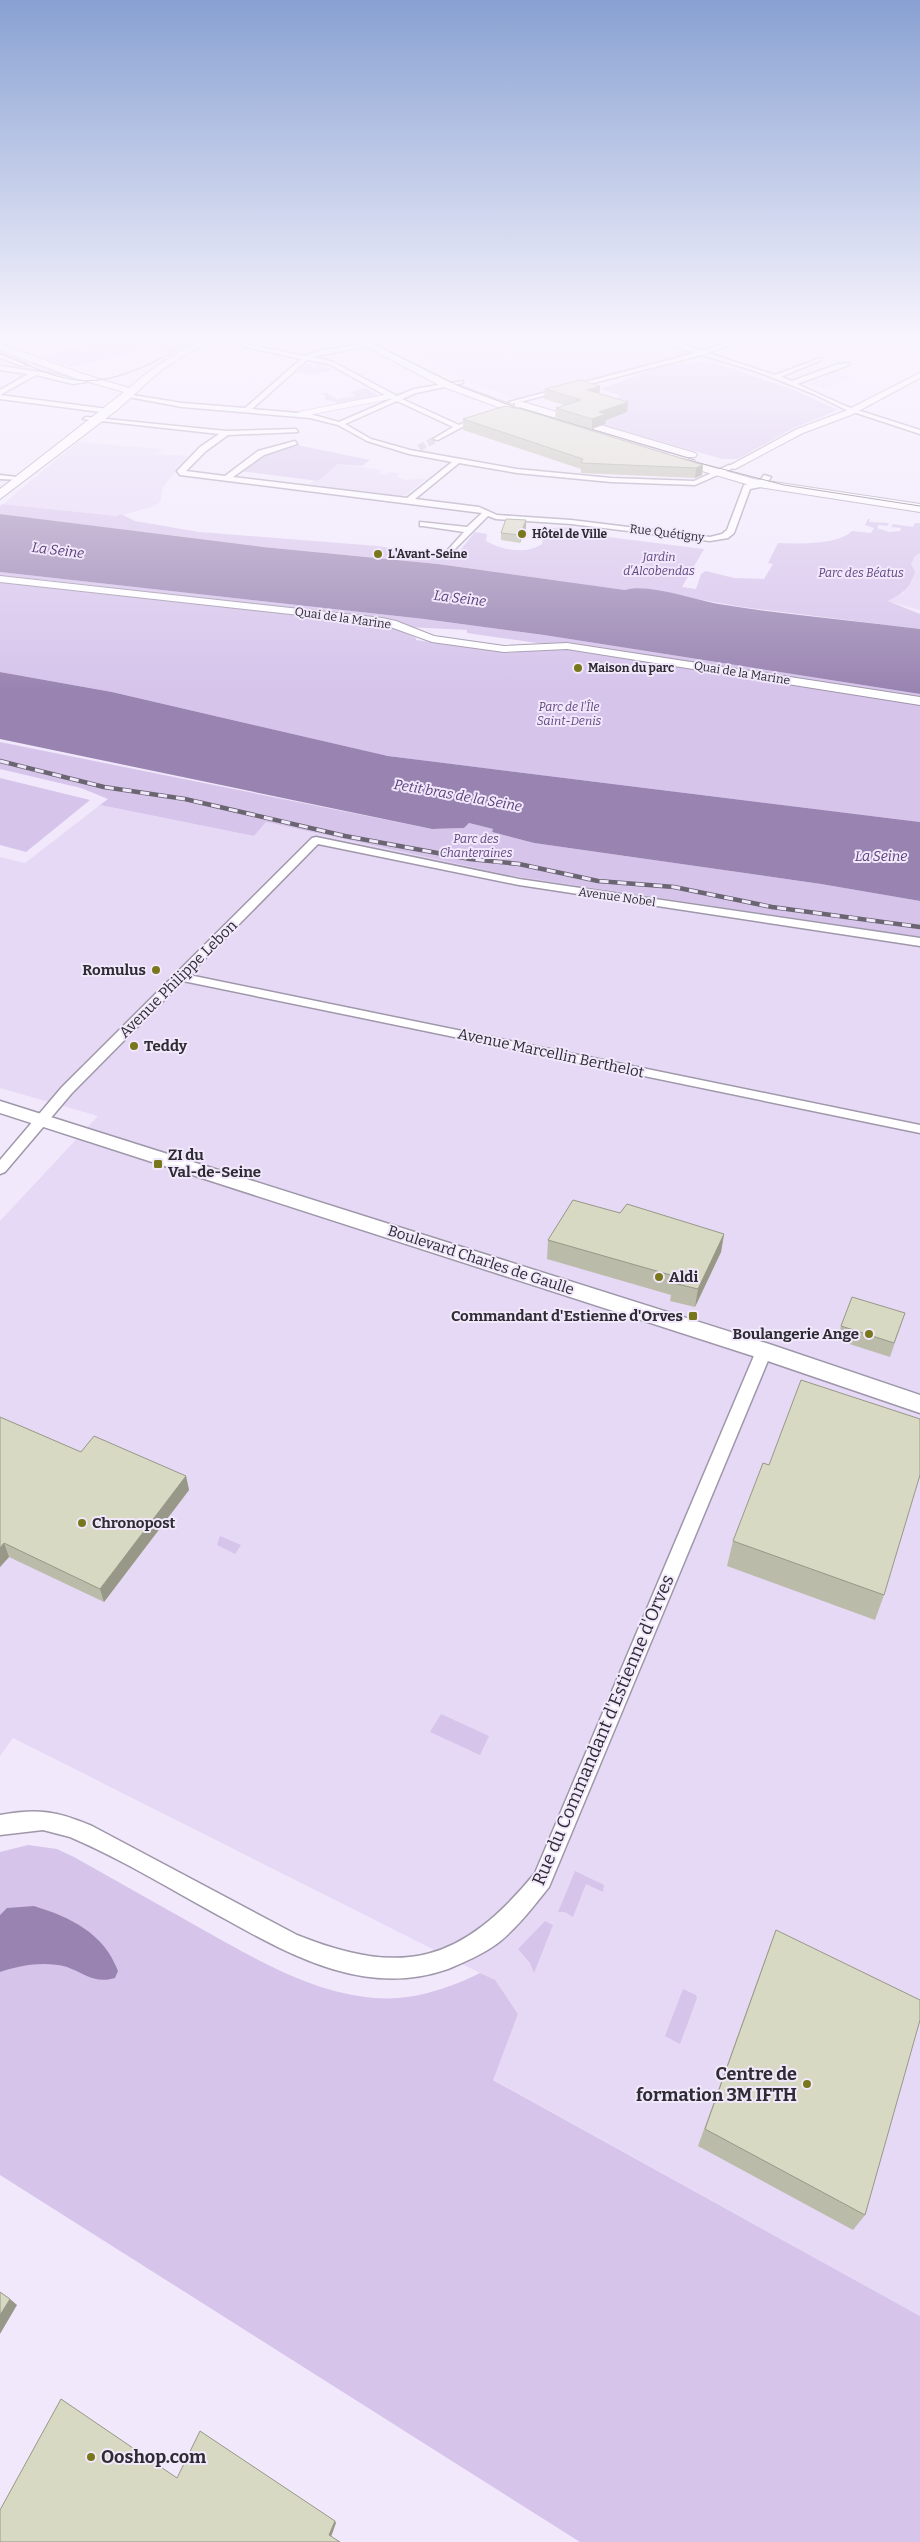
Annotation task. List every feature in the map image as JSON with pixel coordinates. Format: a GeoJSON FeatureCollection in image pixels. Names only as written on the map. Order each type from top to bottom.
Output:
{"type":"FeatureCollection","features":[{"type":"Feature","properties":{"kind":"main road"},"geometry":{"type":"LineString","coordinates":[[2,490],[47,455]]}},
{"type":"Feature","properties":{"kind":"main road"},"geometry":{"type":"LineString","coordinates":[[659,455],[719,473],[920,502]]}},
{"type":"Feature","properties":{"kind":"main road"},"geometry":{"type":"LineString","coordinates":[[685,455],[732,467],[765,480],[920,508]]}},
{"type":"Feature","properties":{"kind":"main road","name":"Boulevard Charles de Gaulle"},"geometry":{"type":"LineString","coordinates":[[0,1107],[764,1351],[920,1404]]}},
{"type":"Feature","properties":{"kind":"street","name":"Rue Quétigny"},"geometry":{"type":"LineString","coordinates":[[198,455],[180,473],[479,509],[496,517],[571,522],[718,538],[731,531],[748,487],[765,480]]}},
{"type":"Feature","properties":{"kind":"street"},"geometry":{"type":"LineString","coordinates":[[227,478],[260,455]]}},
{"type":"Feature","properties":{"kind":"street"},"geometry":{"type":"LineString","coordinates":[[421,455],[456,462],[575,477],[695,483],[755,455]]}},
{"type":"Feature","properties":{"kind":"street"},"geometry":{"type":"LineString","coordinates":[[409,500],[456,462]]}},
{"type":"Feature","properties":{"kind":"street"},"geometry":{"type":"LineString","coordinates":[[0,477],[17,478]]}},
{"type":"Feature","properties":{"kind":"street"},"geometry":{"type":"LineString","coordinates":[[448,554],[488,513]]}},
{"type":"Feature","properties":{"kind":"street"},"geometry":{"type":"LineString","coordinates":[[423,524],[470,530]]}},
{"type":"Feature","properties":{"kind":"street","name":"Quai de la Marine"},"geometry":{"type":"LineString","coordinates":[[0,579],[37,581],[382,621],[432,639],[504,649],[567,646],[920,701]]}},
{"type":"Feature","properties":{"kind":"street","name":"Avenue Nobel"},"geometry":{"type":"LineString","coordinates":[[316,840],[519,882],[920,942]]}},
{"type":"Feature","properties":{"kind":"street","name":"Avenue Philippe Lebon"},"geometry":{"type":"LineString","coordinates":[[0,1169],[35,1129],[40,1119],[316,840]]}},
{"type":"Feature","properties":{"kind":"street","name":"Avenue Marcellin Berthelot"},"geometry":{"type":"LineString","coordinates":[[181,977],[920,1129]]}},
{"type":"Feature","properties":{"kind":"street","name":"Rue du Commandant d'Estienne d'Orves"},"geometry":{"type":"LineString","coordinates":[[0,1825],[27,1819],[57,1820],[290,1943],[319,1957],[350,1966],[380,1970],[438,1963],[486,1939],[523,1907],[542,1880],[764,1351]]}},
{"type":"Feature","properties":{"kind":"shaded area"},"geometry":{"type":"Polygon","coordinates":[[[63,455],[188,456],[163,487],[160,502],[154,506],[126,514],[117,516],[3,504],[63,455]]]}},
{"type":"Feature","properties":{"kind":"shaded area"},"geometry":{"type":"Polygon","coordinates":[[[338,464],[382,470],[378,474],[386,475],[391,472],[400,474],[396,477],[407,480],[427,478],[406,495],[399,497],[309,484],[313,481],[318,481],[338,464]]]}},
{"type":"Feature","properties":{"kind":"shaded area"},"geometry":{"type":"Polygon","coordinates":[[[920,553],[920,610],[887,601],[904,593],[911,564],[915,556],[920,553]]]}},
{"type":"Feature","properties":{"kind":"shaded area"},"geometry":{"type":"Polygon","coordinates":[[[100,805],[254,836],[266,822],[511,875],[920,937],[920,2316],[492,2079],[518,2014],[494,1980],[13,1738],[0,1756],[0,1221],[98,1116],[0,1088],[0,857],[25,863],[100,805]]]}},
{"type":"Feature","properties":{"kind":"green space"},"geometry":{"type":"Polygon","coordinates":[[[262,455],[345,455],[370,460],[362,466],[338,464],[318,481],[240,471],[262,455]]]}},
{"type":"Feature","properties":{"kind":"green space"},"geometry":{"type":"Polygon","coordinates":[[[707,455],[746,455],[738,459],[723,459],[707,455]]]}},
{"type":"Feature","properties":{"kind":"green space"},"geometry":{"type":"Polygon","coordinates":[[[2,504],[117,516],[121,514],[135,521],[199,532],[377,546],[455,557],[475,532],[487,534],[486,541],[499,547],[521,550],[542,544],[545,529],[562,527],[586,530],[584,534],[704,549],[682,587],[696,589],[701,574],[706,571],[734,578],[764,579],[773,564],[768,563],[778,543],[828,541],[846,536],[852,531],[871,533],[874,528],[865,525],[868,519],[870,519],[869,522],[889,523],[887,526],[879,525],[877,528],[889,532],[900,531],[901,528],[891,527],[893,524],[913,527],[915,523],[920,523],[920,553],[915,556],[911,564],[915,572],[913,578],[905,590],[888,601],[920,614],[920,629],[742,607],[640,589],[625,590],[438,564],[263,547],[0,514],[0,506],[2,504]]]}},
{"type":"Feature","properties":{"kind":"green space"},"geometry":{"type":"Polygon","coordinates":[[[0,572],[424,619],[544,635],[920,694],[920,699],[569,644],[544,644],[467,633],[467,630],[407,627],[391,620],[45,580],[0,577],[0,572]]]}},
{"type":"Feature","properties":{"kind":"green space","name":"Parc de l'Île Saint-Denis"},"geometry":{"type":"Polygon","coordinates":[[[0,582],[37,584],[387,625],[416,638],[416,640],[508,653],[563,648],[920,704],[920,822],[388,756],[112,692],[0,672],[0,582]]]}},
{"type":"Feature","properties":{"kind":"green space","name":"Parc des Chanteraines"},"geometry":{"type":"Polygon","coordinates":[[[0,742],[432,829],[464,828],[469,823],[493,829],[492,832],[534,843],[821,884],[920,901],[920,937],[513,876],[266,822],[254,836],[100,805],[108,799],[81,788],[0,769],[0,742]]]}},
{"type":"Feature","properties":{"kind":"green space"},"geometry":{"type":"Polygon","coordinates":[[[0,778],[90,800],[26,852],[0,845],[0,778]]]}},
{"type":"Feature","properties":{"kind":"green space"},"geometry":{"type":"Polygon","coordinates":[[[220,1536],[241,1545],[235,1554],[217,1545],[220,1536]]]}},
{"type":"Feature","properties":{"kind":"green space"},"geometry":{"type":"Polygon","coordinates":[[[441,1714],[489,1736],[480,1755],[430,1732],[441,1714]]]}},
{"type":"Feature","properties":{"kind":"green space"},"geometry":{"type":"Polygon","coordinates":[[[28,1845],[57,1849],[74,1857],[262,1962],[306,1982],[328,1989],[351,1995],[375,1998],[402,1998],[442,1989],[480,1973],[495,1980],[518,2014],[493,2080],[920,2316],[920,2542],[580,2542],[0,2175],[0,1852],[28,1845]]]}},
{"type":"Feature","properties":{"kind":"green space"},"geometry":{"type":"Polygon","coordinates":[[[575,1871],[604,1885],[603,1892],[586,1884],[573,1917],[565,1912],[558,1912],[575,1871]]]}},
{"type":"Feature","properties":{"kind":"green space"},"geometry":{"type":"Polygon","coordinates":[[[545,1921],[553,1925],[534,1973],[530,1963],[518,1949],[545,1921]]]}},
{"type":"Feature","properties":{"kind":"green space"},"geometry":{"type":"Polygon","coordinates":[[[683,1989],[696,1995],[697,1998],[680,2044],[665,2036],[683,1989]]]}},
{"type":"Feature","properties":{"kind":"water","name":"La Seine"},"geometry":{"type":"Polygon","coordinates":[[[0,514],[263,547],[438,564],[625,590],[635,588],[658,590],[744,608],[920,629],[920,694],[544,635],[424,619],[0,572],[0,514]]]}},
{"type":"Feature","properties":{"kind":"water","name":"La Seine"},"geometry":{"type":"Polygon","coordinates":[[[0,672],[112,692],[388,756],[920,822],[920,901],[821,884],[534,843],[492,832],[493,829],[469,823],[464,828],[432,829],[0,739],[0,672]]]}},
{"type":"Feature","properties":{"kind":"water"},"geometry":{"type":"Polygon","coordinates":[[[34,1906],[73,1921],[95,1937],[112,1958],[118,1971],[115,1978],[108,1980],[96,1979],[67,1967],[50,1964],[16,1967],[0,1972],[0,1915],[7,1908],[34,1906]]]}},
{"type":"Feature","properties":{"kind":"building"},"geometry":{"type":"Polygon","coordinates":[[[570,455],[669,455],[703,465],[696,468],[581,463],[583,459],[570,455]]]}},
{"type":"Feature","properties":{"kind":"building"},"geometry":{"type":"Polygon","coordinates":[[[506,519],[526,520],[520,535],[501,533],[506,519]]]}},
{"type":"Feature","properties":{"kind":"building","name":"Aldi"},"geometry":{"type":"Polygon","coordinates":[[[573,1200],[620,1213],[627,1204],[724,1234],[698,1289],[673,1283],[674,1276],[548,1240],[573,1200]]]}},
{"type":"Feature","properties":{"kind":"building"},"geometry":{"type":"Polygon","coordinates":[[[852,1297],[905,1313],[894,1343],[841,1326],[852,1297]]]}},
{"type":"Feature","properties":{"kind":"building"},"geometry":{"type":"Polygon","coordinates":[[[801,1380],[920,1419],[920,1475],[884,1595],[733,1541],[763,1463],[769,1465],[801,1380]]]}},
{"type":"Feature","properties":{"kind":"building","name":"Chronopost"},"geometry":{"type":"Polygon","coordinates":[[[0,1417],[81,1452],[94,1436],[186,1476],[100,1589],[4,1543],[0,1548],[0,1417]]]}},
{"type":"Feature","properties":{"kind":"building","name":"Centre de formation 3M IFTH"},"geometry":{"type":"Polygon","coordinates":[[[776,1930],[920,2000],[920,2020],[865,2215],[705,2129],[776,1930]]]}},
{"type":"Feature","properties":{"kind":"building"},"geometry":{"type":"Polygon","coordinates":[[[0,2292],[10,2299],[0,2315],[0,2292]]]}},
{"type":"Feature","properties":{"kind":"building","name":"Ooshop.com"},"geometry":{"type":"Polygon","coordinates":[[[61,2399],[177,2478],[200,2431],[335,2521],[329,2535],[340,2542],[0,2542],[0,2510],[61,2399]]]}},
{"type":"Feature","properties":{"kind":"tram line"},"geometry":{"type":"LineString","coordinates":[[677,455],[695,460]]}},
{"type":"Feature","properties":{"kind":"tram line"},"geometry":{"type":"LineString","coordinates":[[688,460],[784,485],[920,506]]}},
{"type":"Feature","properties":{"kind":"railway"},"geometry":{"type":"LineString","coordinates":[[0,761],[104,787],[185,799],[345,836],[470,859],[519,864],[598,881],[674,887],[772,907],[920,927]]}},
{"type":"Feature","properties":{"kind":"place","name":"Hôtel de Ville"},"geometry":{"type":"Point","coordinates":[522,534]}},
{"type":"Feature","properties":{"kind":"place","name":"L'Avant-Seine"},"geometry":{"type":"Point","coordinates":[378,554]}},
{"type":"Feature","properties":{"kind":"place","name":"Maison du parc"},"geometry":{"type":"Point","coordinates":[578,668]}},
{"type":"Feature","properties":{"kind":"place","name":"Romulus"},"geometry":{"type":"Point","coordinates":[156,970]}},
{"type":"Feature","properties":{"kind":"place","name":"Teddy"},"geometry":{"type":"Point","coordinates":[134,1046]}},
{"type":"Feature","properties":{"kind":"place","name":"ZI du Val-de-Seine"},"geometry":{"type":"Point","coordinates":[158,1164]}},
{"type":"Feature","properties":{"kind":"place","name":"Aldi"},"geometry":{"type":"Point","coordinates":[659,1277]}},
{"type":"Feature","properties":{"kind":"place","name":"Commandant d'Estienne d'Orves"},"geometry":{"type":"Point","coordinates":[693,1316]}},
{"type":"Feature","properties":{"kind":"place","name":"Boulangerie Ange"},"geometry":{"type":"Point","coordinates":[869,1334]}},
{"type":"Feature","properties":{"kind":"place","name":"Chronopost"},"geometry":{"type":"Point","coordinates":[82,1523]}},
{"type":"Feature","properties":{"kind":"place","name":"Centre de formation 3M IFTH"},"geometry":{"type":"Point","coordinates":[807,2084]}},
{"type":"Feature","properties":{"kind":"place","name":"Ooshop.com"},"geometry":{"type":"Point","coordinates":[91,2457]}},
{"type":"Feature","properties":{"kind":"park label","name":"Jardin d'Alcobendas"},"geometry":{"type":"Point","coordinates":[659,564]}},
{"type":"Feature","properties":{"kind":"park label","name":"Parc des Béatus"},"geometry":{"type":"Point","coordinates":[861,573]}},
{"type":"Feature","properties":{"kind":"water label","name":"Petit bras de la Seine"},"geometry":{"type":"Point","coordinates":[458,795]}}]}
